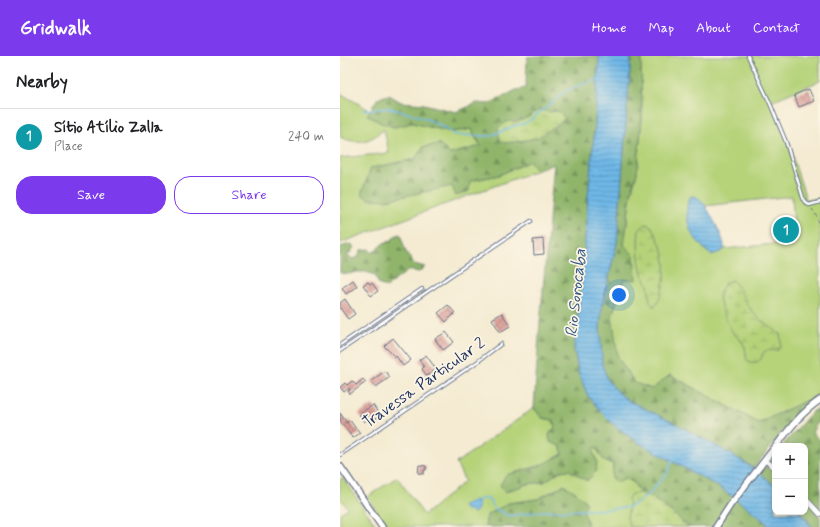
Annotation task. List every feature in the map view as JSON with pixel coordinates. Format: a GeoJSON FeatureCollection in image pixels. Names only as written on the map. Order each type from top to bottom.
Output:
{"type":"FeatureCollection","features":[{"type":"Feature","properties":{"kind":"street"},"geometry":{"type":"LineString","coordinates":[[779,443],[806,410],[820,400]]}},
{"type":"Feature","properties":{"kind":"street"},"geometry":{"type":"LineString","coordinates":[[716,527],[731,504],[772,452]]}},
{"type":"Feature","properties":{"kind":"street"},"geometry":{"type":"LineString","coordinates":[[763,462],[772,466]]}},
{"type":"Feature","properties":{"kind":"street"},"geometry":{"type":"LineString","coordinates":[[340,466],[382,527]]}},
{"type":"Feature","properties":{"kind":"street"},"geometry":{"type":"LineString","coordinates":[[808,501],[820,514]]}},
{"type":"Feature","properties":{"kind":"lane"},"geometry":{"type":"LineString","coordinates":[[748,56],[786,142],[804,201],[809,205],[820,202]]}},
{"type":"Feature","properties":{"kind":"lane"},"geometry":{"type":"LineString","coordinates":[[340,351],[531,221]]}},
{"type":"Feature","properties":{"kind":"lane"},"geometry":{"type":"LineString","coordinates":[[340,345],[422,289]]}},
{"type":"Feature","properties":{"kind":"lane","name":"Travessa Particular 2"},"geometry":{"type":"LineString","coordinates":[[340,455],[501,344]]}},
{"type":"Feature","properties":{"kind":"path"},"geometry":{"type":"LineString","coordinates":[[809,205],[815,213],[820,225]]}},
{"type":"Feature","properties":{"kind":"green space"},"geometry":{"type":"Polygon","coordinates":[[[599,56],[582,281],[574,348],[579,374],[588,396],[615,426],[639,443],[719,487],[748,508],[769,527],[690,527],[658,502],[640,493],[633,482],[625,478],[617,482],[612,478],[613,464],[605,462],[595,447],[593,452],[597,461],[596,472],[587,481],[569,470],[560,471],[544,482],[527,484],[505,492],[500,485],[506,475],[539,466],[563,454],[560,446],[550,442],[549,434],[555,427],[553,420],[542,418],[534,408],[554,164],[538,170],[530,161],[499,175],[470,181],[469,191],[456,196],[452,186],[386,200],[369,199],[361,194],[371,168],[415,159],[423,147],[440,144],[450,154],[481,146],[472,129],[452,132],[412,123],[394,127],[381,123],[367,115],[378,98],[389,95],[401,102],[424,104],[456,112],[477,103],[489,104],[516,90],[526,88],[527,57],[599,56]],[[539,110],[516,123],[505,143],[537,138],[558,111],[550,112],[539,110]]]}},
{"type":"Feature","properties":{"kind":"green space"},"geometry":{"type":"Polygon","coordinates":[[[631,56],[641,56],[642,118],[637,173],[631,193],[624,245],[634,255],[636,280],[624,279],[612,316],[618,358],[635,383],[652,389],[670,375],[759,423],[818,395],[805,405],[796,415],[774,443],[772,443],[772,445],[754,468],[676,424],[629,401],[608,381],[601,364],[600,327],[602,305],[617,243],[631,56]]]}},
{"type":"Feature","properties":{"kind":"green space"},"geometry":{"type":"Polygon","coordinates":[[[641,56],[820,56],[820,81],[771,101],[785,134],[806,199],[820,198],[820,391],[818,395],[759,423],[670,375],[652,389],[635,383],[618,358],[612,316],[624,279],[635,280],[624,245],[631,193],[637,173],[642,118],[641,56]],[[694,196],[688,199],[687,219],[702,247],[709,253],[720,252],[724,249],[795,242],[792,196],[705,206],[702,201],[694,196]]]}},
{"type":"Feature","properties":{"kind":"green space"},"geometry":{"type":"Polygon","coordinates":[[[340,93],[371,111],[368,115],[394,127],[412,123],[452,132],[472,129],[481,146],[450,154],[440,144],[423,147],[415,159],[371,168],[386,200],[452,186],[456,196],[470,181],[499,175],[530,161],[538,170],[340,243],[340,158],[389,153],[384,129],[374,137],[364,141],[352,141],[340,137],[340,93]]]}},
{"type":"Feature","properties":{"kind":"green space"},"geometry":{"type":"Polygon","coordinates":[[[539,110],[550,112],[558,111],[565,118],[537,138],[505,143],[500,140],[498,128],[508,121],[521,121],[539,110]]]}},
{"type":"Feature","properties":{"kind":"green space"},"geometry":{"type":"Polygon","coordinates":[[[645,224],[651,226],[660,243],[665,264],[662,290],[654,307],[650,302],[648,284],[642,274],[639,259],[639,230],[645,224]]]}},
{"type":"Feature","properties":{"kind":"green space"},"geometry":{"type":"Polygon","coordinates":[[[400,234],[406,252],[414,264],[425,267],[419,272],[409,270],[391,283],[388,287],[379,285],[375,275],[366,272],[349,274],[340,273],[340,247],[351,244],[354,247],[350,253],[346,255],[353,259],[358,257],[361,250],[369,249],[372,253],[384,243],[392,240],[395,236],[400,234]]]}},
{"type":"Feature","properties":{"kind":"green space"},"geometry":{"type":"Polygon","coordinates":[[[732,280],[752,312],[780,334],[780,347],[776,350],[766,351],[763,353],[761,359],[756,362],[752,363],[747,360],[745,346],[733,333],[724,316],[719,297],[720,291],[725,283],[732,280]]]}},
{"type":"Feature","properties":{"kind":"green space"},"geometry":{"type":"Polygon","coordinates":[[[534,408],[542,418],[553,420],[563,454],[539,466],[506,475],[505,492],[527,484],[544,482],[560,471],[569,470],[597,461],[593,452],[595,447],[613,464],[612,478],[625,478],[633,482],[640,493],[690,527],[584,527],[588,524],[564,485],[538,499],[509,503],[487,515],[485,527],[387,527],[367,497],[397,477],[424,515],[465,481],[456,463],[534,408]]]}},
{"type":"Feature","properties":{"kind":"green space"},"geometry":{"type":"Polygon","coordinates":[[[818,408],[818,420],[812,432],[820,440],[820,508],[814,510],[820,517],[820,527],[812,527],[802,515],[808,515],[808,443],[785,443],[811,413],[818,408]]]}},
{"type":"Feature","properties":{"kind":"green space"},"geometry":{"type":"Polygon","coordinates":[[[772,459],[772,483],[760,473],[772,459]]]}},
{"type":"Feature","properties":{"kind":"green space"},"geometry":{"type":"Polygon","coordinates":[[[343,478],[377,527],[340,527],[340,513],[348,508],[340,498],[340,479],[343,478]]]}},
{"type":"Feature","properties":{"kind":"green space"},"geometry":{"type":"Polygon","coordinates":[[[564,485],[577,493],[587,503],[583,510],[588,524],[584,527],[485,527],[487,515],[509,503],[538,499],[564,485]]]}},
{"type":"Feature","properties":{"kind":"green space"},"geometry":{"type":"Polygon","coordinates":[[[640,493],[658,502],[690,527],[630,527],[627,518],[629,507],[628,499],[631,494],[640,493]]]}},
{"type":"Feature","properties":{"kind":"water"},"geometry":{"type":"Polygon","coordinates":[[[599,56],[631,56],[617,243],[602,305],[600,327],[602,364],[608,381],[629,401],[676,424],[734,456],[760,473],[772,483],[772,515],[802,515],[812,527],[769,527],[748,508],[719,487],[639,443],[615,426],[588,396],[579,374],[574,348],[582,281],[599,56]]]}},
{"type":"Feature","properties":{"kind":"water"},"geometry":{"type":"Polygon","coordinates":[[[691,196],[701,200],[708,210],[716,224],[724,244],[723,251],[713,254],[709,253],[692,234],[689,226],[687,210],[688,202],[691,196]]]}},
{"type":"Feature","properties":{"kind":"water"},"geometry":{"type":"Polygon","coordinates":[[[475,500],[477,501],[478,509],[474,513],[467,511],[463,507],[466,504],[475,500]]]}},
{"type":"Feature","properties":{"kind":"building"},"geometry":{"type":"Polygon","coordinates":[[[809,89],[814,101],[799,107],[794,95],[809,89]]]}},
{"type":"Feature","properties":{"kind":"building"},"geometry":{"type":"Polygon","coordinates":[[[790,219],[791,233],[782,234],[781,222],[790,219]]]}},
{"type":"Feature","properties":{"kind":"building"},"geometry":{"type":"Polygon","coordinates":[[[543,239],[544,254],[534,255],[533,240],[543,239]]]}},
{"type":"Feature","properties":{"kind":"building"},"geometry":{"type":"Polygon","coordinates":[[[353,280],[357,286],[346,294],[342,288],[353,280]]]}},
{"type":"Feature","properties":{"kind":"building"},"geometry":{"type":"Polygon","coordinates":[[[368,282],[370,284],[372,283],[378,291],[371,296],[363,285],[368,282]]]}},
{"type":"Feature","properties":{"kind":"building"},"geometry":{"type":"Polygon","coordinates":[[[345,299],[355,314],[348,319],[340,308],[340,303],[345,299]]]}},
{"type":"Feature","properties":{"kind":"building"},"geometry":{"type":"Polygon","coordinates":[[[448,305],[455,313],[446,322],[438,313],[448,305]]]}},
{"type":"Feature","properties":{"kind":"building"},"geometry":{"type":"Polygon","coordinates":[[[502,313],[510,326],[500,332],[492,319],[502,313]]]}},
{"type":"Feature","properties":{"kind":"building"},"geometry":{"type":"Polygon","coordinates":[[[446,332],[454,342],[443,350],[435,339],[446,332]]]}},
{"type":"Feature","properties":{"kind":"building"},"geometry":{"type":"Polygon","coordinates":[[[393,338],[411,360],[403,366],[396,356],[395,357],[384,346],[393,338]]]}},
{"type":"Feature","properties":{"kind":"building"},"geometry":{"type":"Polygon","coordinates":[[[426,355],[436,369],[427,376],[422,369],[424,367],[419,360],[426,355]]]}},
{"type":"Feature","properties":{"kind":"building"},"geometry":{"type":"Polygon","coordinates":[[[385,371],[390,377],[376,387],[371,381],[385,371]]]}},
{"type":"Feature","properties":{"kind":"building"},"geometry":{"type":"Polygon","coordinates":[[[363,379],[366,382],[350,394],[348,391],[350,390],[349,388],[344,392],[340,387],[345,383],[347,385],[352,381],[356,385],[363,379]]]}},
{"type":"Feature","properties":{"kind":"building"},"geometry":{"type":"Polygon","coordinates":[[[373,405],[380,416],[369,422],[367,420],[364,422],[359,414],[373,405]]]}},
{"type":"Feature","properties":{"kind":"building"},"geometry":{"type":"Polygon","coordinates":[[[340,413],[347,423],[350,420],[360,433],[353,438],[340,421],[340,413]]]}},
{"type":"Feature","properties":{"kind":"building"},"geometry":{"type":"Polygon","coordinates":[[[419,465],[426,466],[424,474],[418,473],[419,465]]]}},
{"type":"Feature","properties":{"kind":"waterway"},"geometry":{"type":"LineString","coordinates":[[363,110],[389,108],[422,117],[438,124],[455,135],[490,136],[514,126],[526,123],[566,91],[599,79]]}},
{"type":"Feature","properties":{"kind":"waterway"},"geometry":{"type":"LineString","coordinates":[[477,501],[485,498],[489,500],[494,508],[509,516],[544,511],[598,510],[629,507],[648,495],[668,472],[673,459]]}},
{"type":"Feature","properties":{"kind":"place","name":"Sítio Atílio Zalla"},"geometry":{"type":"Point","coordinates":[786,230]}},
{"type":"Feature","properties":{"kind":"water label","name":"Rio Sorocaba"},"geometry":{"type":"Point","coordinates":[576,293]}}]}
